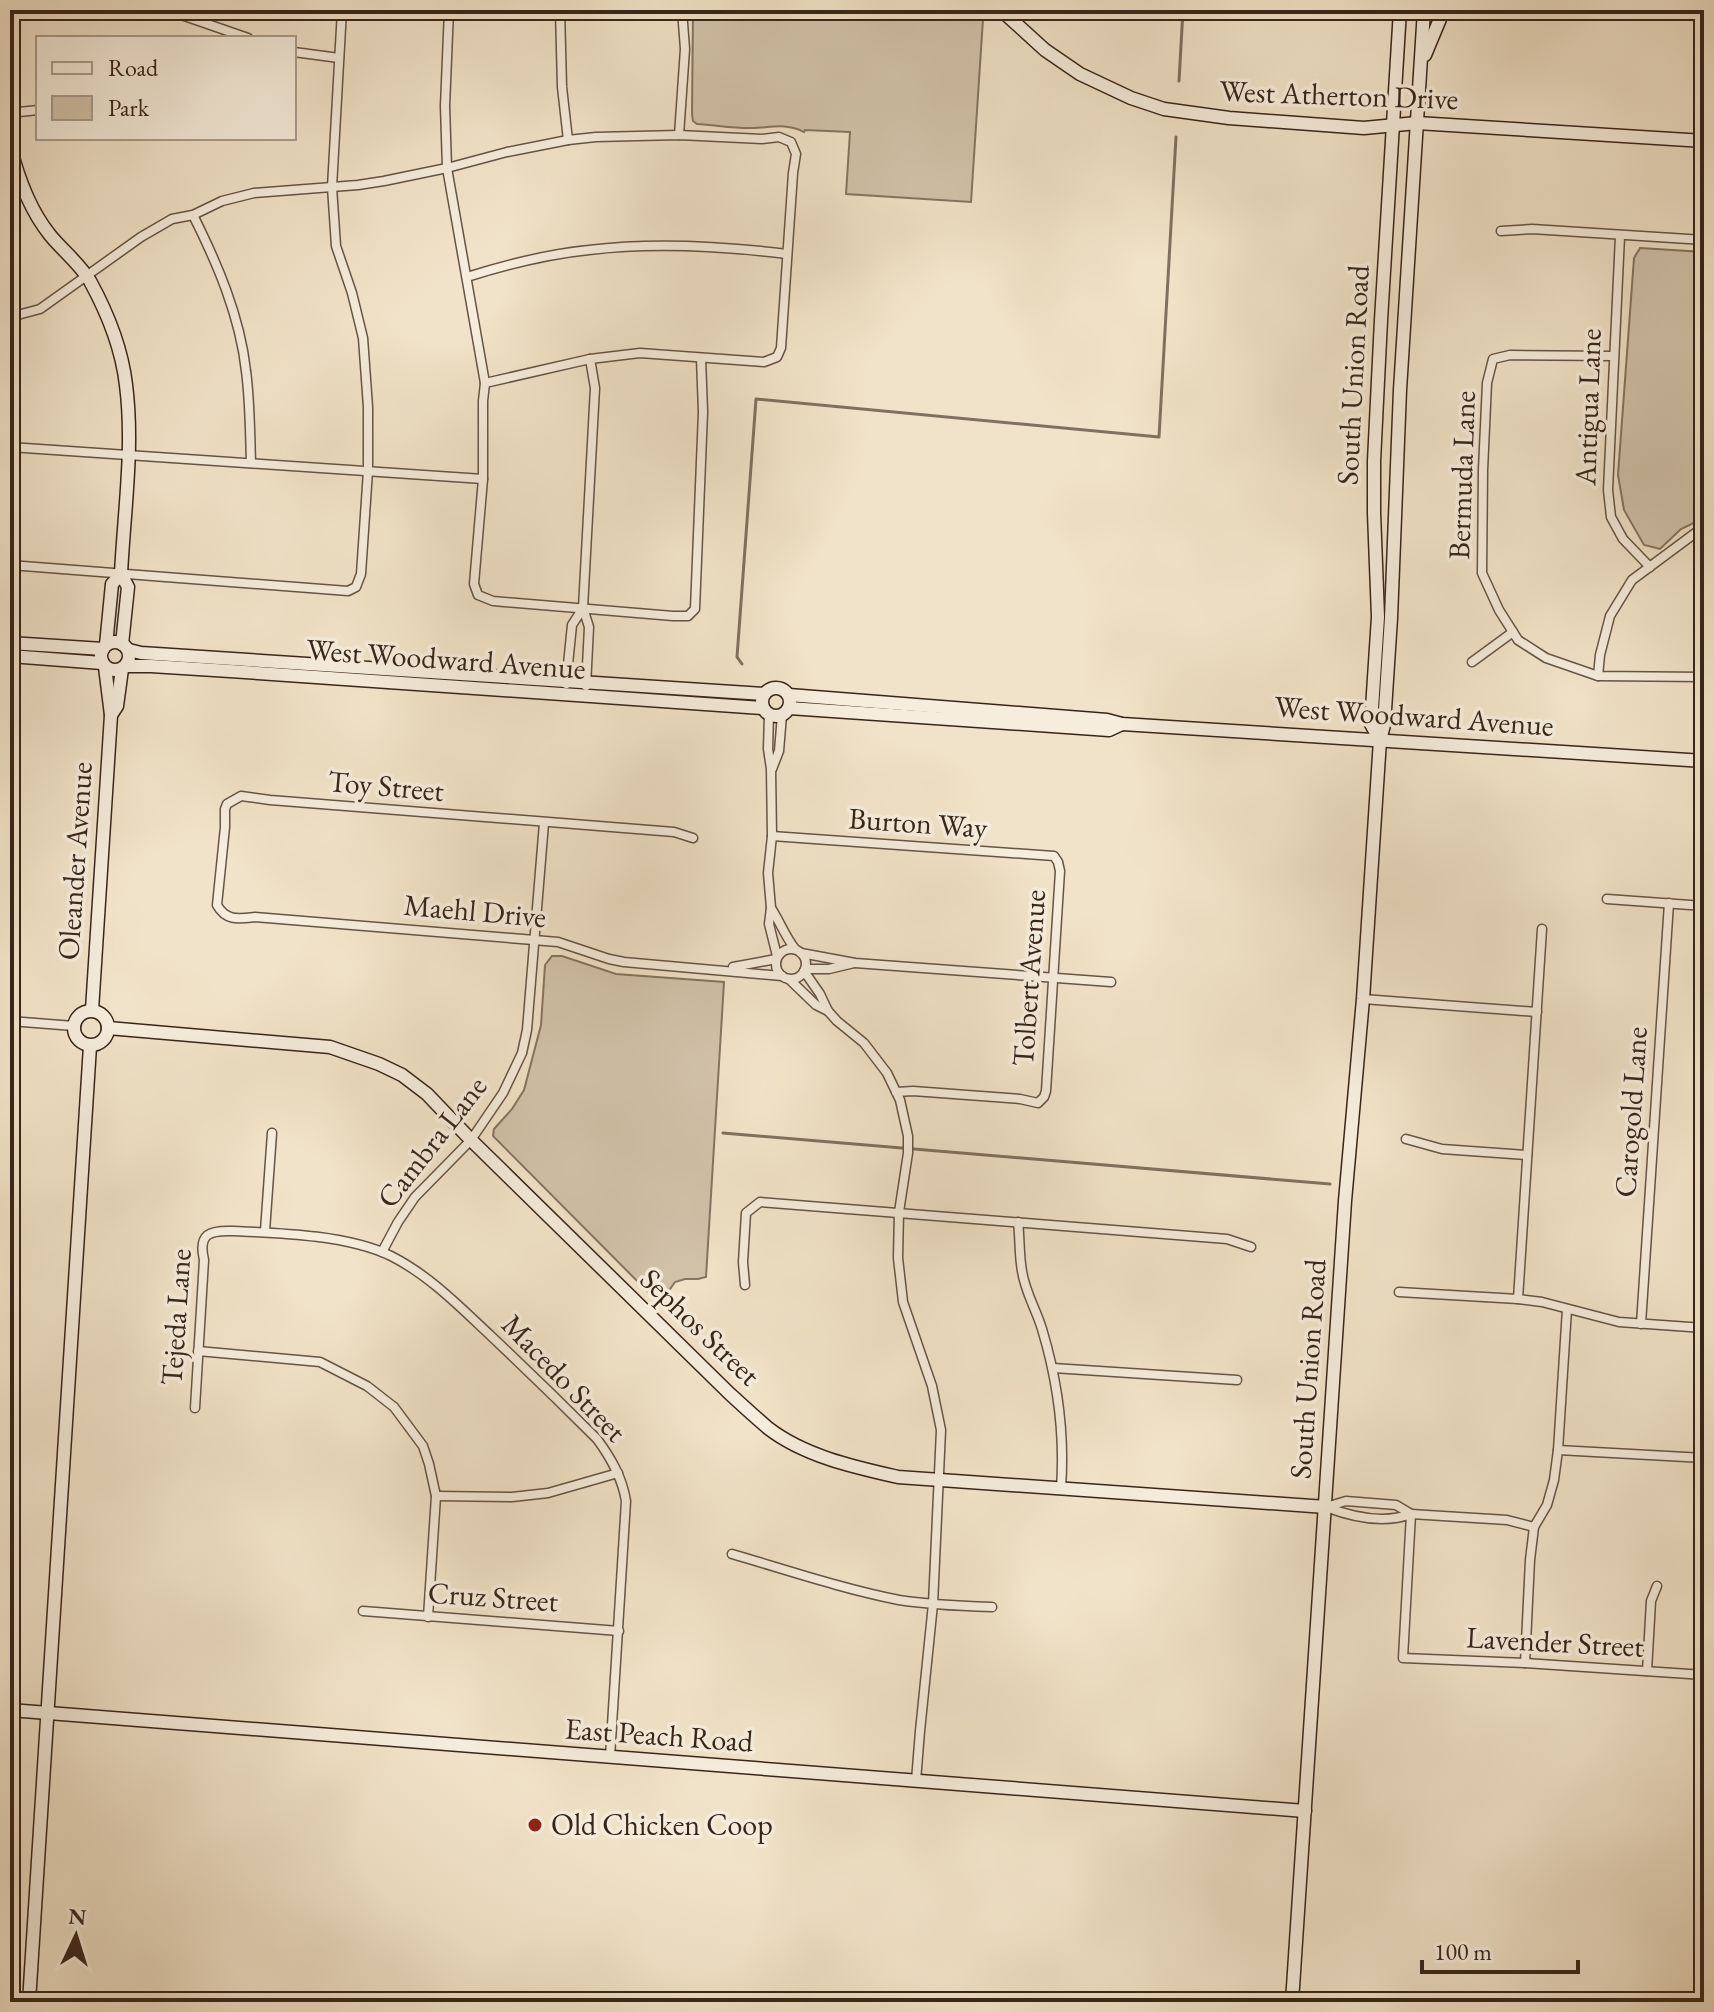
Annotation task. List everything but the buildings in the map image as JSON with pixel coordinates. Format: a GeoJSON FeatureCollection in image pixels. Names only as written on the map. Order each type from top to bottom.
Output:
{"type":"FeatureCollection","features":[{"type":"Feature","properties":{"kind":"street"},"geometry":{"type":"LineString","coordinates":[[167,10],[242,36]]}},
{"type":"Feature","properties":{"kind":"street"},"geometry":{"type":"LineString","coordinates":[[10,565],[348,591],[356,587],[361,574],[368,471],[368,407],[363,338],[336,246],[332,187],[342,10]]}},
{"type":"Feature","properties":{"kind":"street"},"geometry":{"type":"LineString","coordinates":[[449,10],[445,106],[447,168],[485,383],[483,479],[474,584],[478,595],[493,601],[673,616],[688,616],[695,609],[703,412],[701,358]]}},
{"type":"Feature","properties":{"kind":"street"},"geometry":{"type":"LineString","coordinates":[[560,10],[562,87],[568,140]]}},
{"type":"Feature","properties":{"kind":"street"},"geometry":{"type":"LineString","coordinates":[[679,135],[685,49],[682,10]]}},
{"type":"Feature","properties":{"kind":"street","name":"West Atherton Drive"},"geometry":{"type":"LineString","coordinates":[[1001,10],[1045,50],[1080,74],[1131,98],[1190,114],[1364,128],[1417,123],[1704,141]]}},
{"type":"Feature","properties":{"kind":"street","name":"South Union Road"},"geometry":{"type":"LineString","coordinates":[[1380,740],[1371,724],[1378,617],[1374,461],[1400,10]]}},
{"type":"Feature","properties":{"kind":"street","name":"South Union Road"},"geometry":{"type":"LineString","coordinates":[[1292,2002],[1345,1201],[1363,999],[1380,740],[1384,725],[1400,390],[1424,10]]}},
{"type":"Feature","properties":{"kind":"street"},"geometry":{"type":"LineString","coordinates":[[1421,66],[1441,10]]}},
{"type":"Feature","properties":{"kind":"street"},"geometry":{"type":"LineString","coordinates":[[296,52],[339,58]]}},
{"type":"Feature","properties":{"kind":"street"},"geometry":{"type":"LineString","coordinates":[[10,113],[36,110]]}},
{"type":"Feature","properties":{"kind":"street"},"geometry":{"type":"LineString","coordinates":[[10,317],[40,309],[172,219],[193,215],[222,201],[254,193],[384,181],[568,140],[624,135],[679,135],[779,137],[791,142],[796,154],[781,348],[777,357],[764,362],[640,353],[590,359],[485,383]]}},
{"type":"Feature","properties":{"kind":"street"},"geometry":{"type":"LineString","coordinates":[[10,146],[24,192],[43,226],[88,277],[117,346],[126,382],[129,455],[121,574],[128,587],[126,647],[129,659],[125,668],[114,671],[104,665],[10,656]]}},
{"type":"Feature","properties":{"kind":"street"},"geometry":{"type":"LineString","coordinates":[[10,197],[24,192]]}},
{"type":"Feature","properties":{"kind":"street"},"geometry":{"type":"LineString","coordinates":[[193,215],[213,255],[231,305],[243,355],[251,463]]}},
{"type":"Feature","properties":{"kind":"street"},"geometry":{"type":"LineString","coordinates":[[1501,231],[1532,229],[1704,240]]}},
{"type":"Feature","properties":{"kind":"street","name":"Antigua Lane"},"geometry":{"type":"LineString","coordinates":[[1620,236],[1607,476],[1611,517],[1623,539],[1650,567]]}},
{"type":"Feature","properties":{"kind":"street"},"geometry":{"type":"LineString","coordinates":[[467,277],[587,250],[649,245],[741,248],[787,254]]}},
{"type":"Feature","properties":{"kind":"street","name":"Bermuda Lane"},"geometry":{"type":"LineString","coordinates":[[1613,356],[1510,355],[1493,359],[1486,398],[1482,573],[1499,610],[1518,640],[1546,658],[1598,676],[1704,677]]}},
{"type":"Feature","properties":{"kind":"street"},"geometry":{"type":"LineString","coordinates":[[586,689],[589,627],[583,608],[595,388],[590,359]]}},
{"type":"Feature","properties":{"kind":"street"},"geometry":{"type":"LineString","coordinates":[[10,447],[483,479]]}},
{"type":"Feature","properties":{"kind":"street"},"geometry":{"type":"LineString","coordinates":[[1598,676],[1610,616],[1632,580],[1704,529]]}},
{"type":"Feature","properties":{"kind":"street"},"geometry":{"type":"LineString","coordinates":[[104,665],[101,658],[112,584],[121,574]]}},
{"type":"Feature","properties":{"kind":"street"},"geometry":{"type":"LineString","coordinates":[[566,687],[572,625],[583,608]]}},
{"type":"Feature","properties":{"kind":"street"},"geometry":{"type":"LineString","coordinates":[[1472,662],[1513,632]]}},
{"type":"Feature","properties":{"kind":"street"},"geometry":{"type":"LineString","coordinates":[[10,643],[104,647],[114,642],[126,647]]}},
{"type":"Feature","properties":{"kind":"street","name":"West Woodward Avenue"},"geometry":{"type":"LineString","coordinates":[[126,647],[157,654],[776,706],[1107,720],[1122,724],[1704,761]]}},
{"type":"Feature","properties":{"kind":"street","name":"Oleander Avenue"},"geometry":{"type":"LineString","coordinates":[[92,1010],[111,715],[104,665]]}},
{"type":"Feature","properties":{"kind":"street","name":"West Woodward Avenue"},"geometry":{"type":"LineString","coordinates":[[125,668],[151,666],[539,685]]}},
{"type":"Feature","properties":{"kind":"street","name":"Oleander Avenue"},"geometry":{"type":"LineString","coordinates":[[111,715],[117,706],[125,668]]}},
{"type":"Feature","properties":{"kind":"street"},"geometry":{"type":"LineString","coordinates":[[776,706],[768,749],[772,836],[768,873],[769,924],[777,970],[793,981],[816,1005],[828,1011]]}},
{"type":"Feature","properties":{"kind":"street","name":"Toy Street"},"geometry":{"type":"LineString","coordinates":[[223,914],[217,899],[225,809],[227,804],[241,796],[674,832],[693,838]]}},
{"type":"Feature","properties":{"kind":"street","name":"Cambra Lane"},"geometry":{"type":"LineString","coordinates":[[382,1252],[415,1197],[471,1140],[503,1093],[522,1053],[527,1030],[544,823]]}},
{"type":"Feature","properties":{"kind":"street","name":"Burton Way"},"geometry":{"type":"LineString","coordinates":[[772,836],[1054,856],[1058,862]]}},
{"type":"Feature","properties":{"kind":"street","name":"Tolbert Avenue"},"geometry":{"type":"LineString","coordinates":[[896,1092],[1020,1099],[1038,1103],[1044,1097],[1054,978],[1058,862]]}},
{"type":"Feature","properties":{"kind":"street"},"geometry":{"type":"LineString","coordinates":[[1607,899],[1704,906]]}},
{"type":"Feature","properties":{"kind":"street","name":"Carogold Lane"},"geometry":{"type":"LineString","coordinates":[[1641,1324],[1669,903]]}},
{"type":"Feature","properties":{"kind":"street"},"geometry":{"type":"LineString","coordinates":[[771,908],[786,938],[805,961],[804,970],[796,978],[785,977]]}},
{"type":"Feature","properties":{"kind":"street","name":"Maehl Drive"},"geometry":{"type":"LineString","coordinates":[[223,914],[235,919],[255,917],[533,939],[569,944],[624,962],[785,977]]}},
{"type":"Feature","properties":{"kind":"street"},"geometry":{"type":"LineString","coordinates":[[1518,1299],[1542,929]]}},
{"type":"Feature","properties":{"kind":"street"},"geometry":{"type":"LineString","coordinates":[[777,957],[784,950],[798,951],[855,963],[1111,982]]}},
{"type":"Feature","properties":{"kind":"street","name":"Maehl Drive"},"geometry":{"type":"LineString","coordinates":[[720,969],[777,957]]}},
{"type":"Feature","properties":{"kind":"street"},"geometry":{"type":"LineString","coordinates":[[804,970],[829,969],[855,963]]}},
{"type":"Feature","properties":{"kind":"street"},"geometry":{"type":"LineString","coordinates":[[815,987],[819,977],[829,969]]}},
{"type":"Feature","properties":{"kind":"street"},"geometry":{"type":"LineString","coordinates":[[804,970],[828,1011],[877,1058],[896,1092],[905,1118],[908,1153],[899,1212],[898,1258],[903,1302],[932,1386],[941,1430],[933,1604],[916,1781]]}},
{"type":"Feature","properties":{"kind":"street"},"geometry":{"type":"LineString","coordinates":[[1363,999],[1537,1012]]}},
{"type":"Feature","properties":{"kind":"street"},"geometry":{"type":"LineString","coordinates":[[92,1010],[103,1015],[108,1028],[102,1042],[90,1046],[76,1037],[74,1026],[78,1016],[92,1010]]}},
{"type":"Feature","properties":{"kind":"street"},"geometry":{"type":"LineString","coordinates":[[10,1021],[74,1026]]}},
{"type":"Feature","properties":{"kind":"street","name":"Sephos Street"},"geometry":{"type":"LineString","coordinates":[[108,1028],[330,1047],[402,1075],[427,1094],[730,1394],[770,1429],[814,1454],[852,1467],[898,1477],[1326,1507]]}},
{"type":"Feature","properties":{"kind":"street"},"geometry":{"type":"LineString","coordinates":[[29,2002],[90,1046]]}},
{"type":"Feature","properties":{"kind":"street"},"geometry":{"type":"LineString","coordinates":[[265,1231],[272,1133]]}},
{"type":"Feature","properties":{"kind":"street"},"geometry":{"type":"LineString","coordinates":[[1406,1139],[1442,1149],[1527,1155]]}},
{"type":"Feature","properties":{"kind":"street"},"geometry":{"type":"LineString","coordinates":[[745,1285],[746,1213],[760,1202],[1227,1239],[1251,1247]]}},
{"type":"Feature","properties":{"kind":"street"},"geometry":{"type":"LineString","coordinates":[[1018,1222],[1021,1270],[1053,1368],[1062,1423],[1061,1488]]}},
{"type":"Feature","properties":{"kind":"street","name":"Macedo Street"},"geometry":{"type":"LineString","coordinates":[[211,1232],[265,1231],[346,1243],[382,1252],[418,1272],[449,1296],[597,1439],[618,1473],[626,1501],[610,1757]]}},
{"type":"Feature","properties":{"kind":"street","name":"Tejeda Lane"},"geometry":{"type":"LineString","coordinates":[[195,1408],[204,1260],[201,1248],[204,1237],[211,1232]]}},
{"type":"Feature","properties":{"kind":"street"},"geometry":{"type":"LineString","coordinates":[[1399,1292],[1518,1299],[1542,1302],[1619,1322],[1704,1328]]}},
{"type":"Feature","properties":{"kind":"street"},"geometry":{"type":"LineString","coordinates":[[1525,1663],[1534,1527],[1547,1505],[1558,1450],[1567,1309]]}},
{"type":"Feature","properties":{"kind":"street"},"geometry":{"type":"LineString","coordinates":[[198,1351],[320,1362],[367,1386],[394,1407],[423,1446],[436,1496],[428,1617]]}},
{"type":"Feature","properties":{"kind":"street"},"geometry":{"type":"LineString","coordinates":[[1053,1368],[1237,1380]]}},
{"type":"Feature","properties":{"kind":"street"},"geometry":{"type":"LineString","coordinates":[[1558,1450],[1704,1458]]}},
{"type":"Feature","properties":{"kind":"street"},"geometry":{"type":"LineString","coordinates":[[436,1496],[512,1497],[548,1493],[618,1473]]}},
{"type":"Feature","properties":{"kind":"street"},"geometry":{"type":"LineString","coordinates":[[1326,1507],[1346,1501],[1396,1505],[1411,1514]]}},
{"type":"Feature","properties":{"kind":"street"},"geometry":{"type":"LineString","coordinates":[[1326,1507],[1350,1516],[1396,1520],[1411,1514],[1507,1520],[1534,1527]]}},
{"type":"Feature","properties":{"kind":"street","name":"Lavender Street"},"geometry":{"type":"LineString","coordinates":[[1411,1514],[1403,1658],[1704,1675]]}},
{"type":"Feature","properties":{"kind":"street"},"geometry":{"type":"LineString","coordinates":[[732,1554],[902,1600],[992,1607]]}},
{"type":"Feature","properties":{"kind":"street"},"geometry":{"type":"LineString","coordinates":[[1647,1671],[1651,1601],[1657,1586]]}},
{"type":"Feature","properties":{"kind":"street","name":"Cruz Street"},"geometry":{"type":"LineString","coordinates":[[363,1611],[619,1631]]}},
{"type":"Feature","properties":{"kind":"street","name":"East Peach Road"},"geometry":{"type":"LineString","coordinates":[[10,1710],[1305,1811]]}},
{"type":"Feature","properties":{"kind":"green space"},"geometry":{"type":"Polygon","coordinates":[[[693,10],[975,10],[983,19],[971,202],[846,194],[850,132],[804,132],[786,127],[697,124],[692,114],[693,10]]]}},
{"type":"Feature","properties":{"kind":"green space"},"geometry":{"type":"Polygon","coordinates":[[[1640,248],[1704,252],[1704,518],[1681,529],[1660,549],[1644,545],[1624,510],[1618,475],[1634,258],[1640,248]]]}},
{"type":"Feature","properties":{"kind":"green space"},"geometry":{"type":"Polygon","coordinates":[[[552,956],[562,956],[616,974],[724,982],[706,1277],[675,1282],[657,1301],[493,1136],[494,1129],[524,1090],[541,1025],[545,965],[552,956]]]}},
{"type":"Feature","properties":{"kind":"waterway"},"geometry":{"type":"LineString","coordinates":[[1179,81],[1183,10]]}},
{"type":"Feature","properties":{"kind":"waterway"},"geometry":{"type":"LineString","coordinates":[[742,664],[737,657],[756,399],[1159,437],[1176,137]]}},
{"type":"Feature","properties":{"kind":"waterway"},"geometry":{"type":"LineString","coordinates":[[723,1133],[1330,1184]]}},
{"type":"Feature","properties":{"kind":"place","name":"Old Chicken Coop"},"geometry":{"type":"Point","coordinates":[535,1825]}}]}
